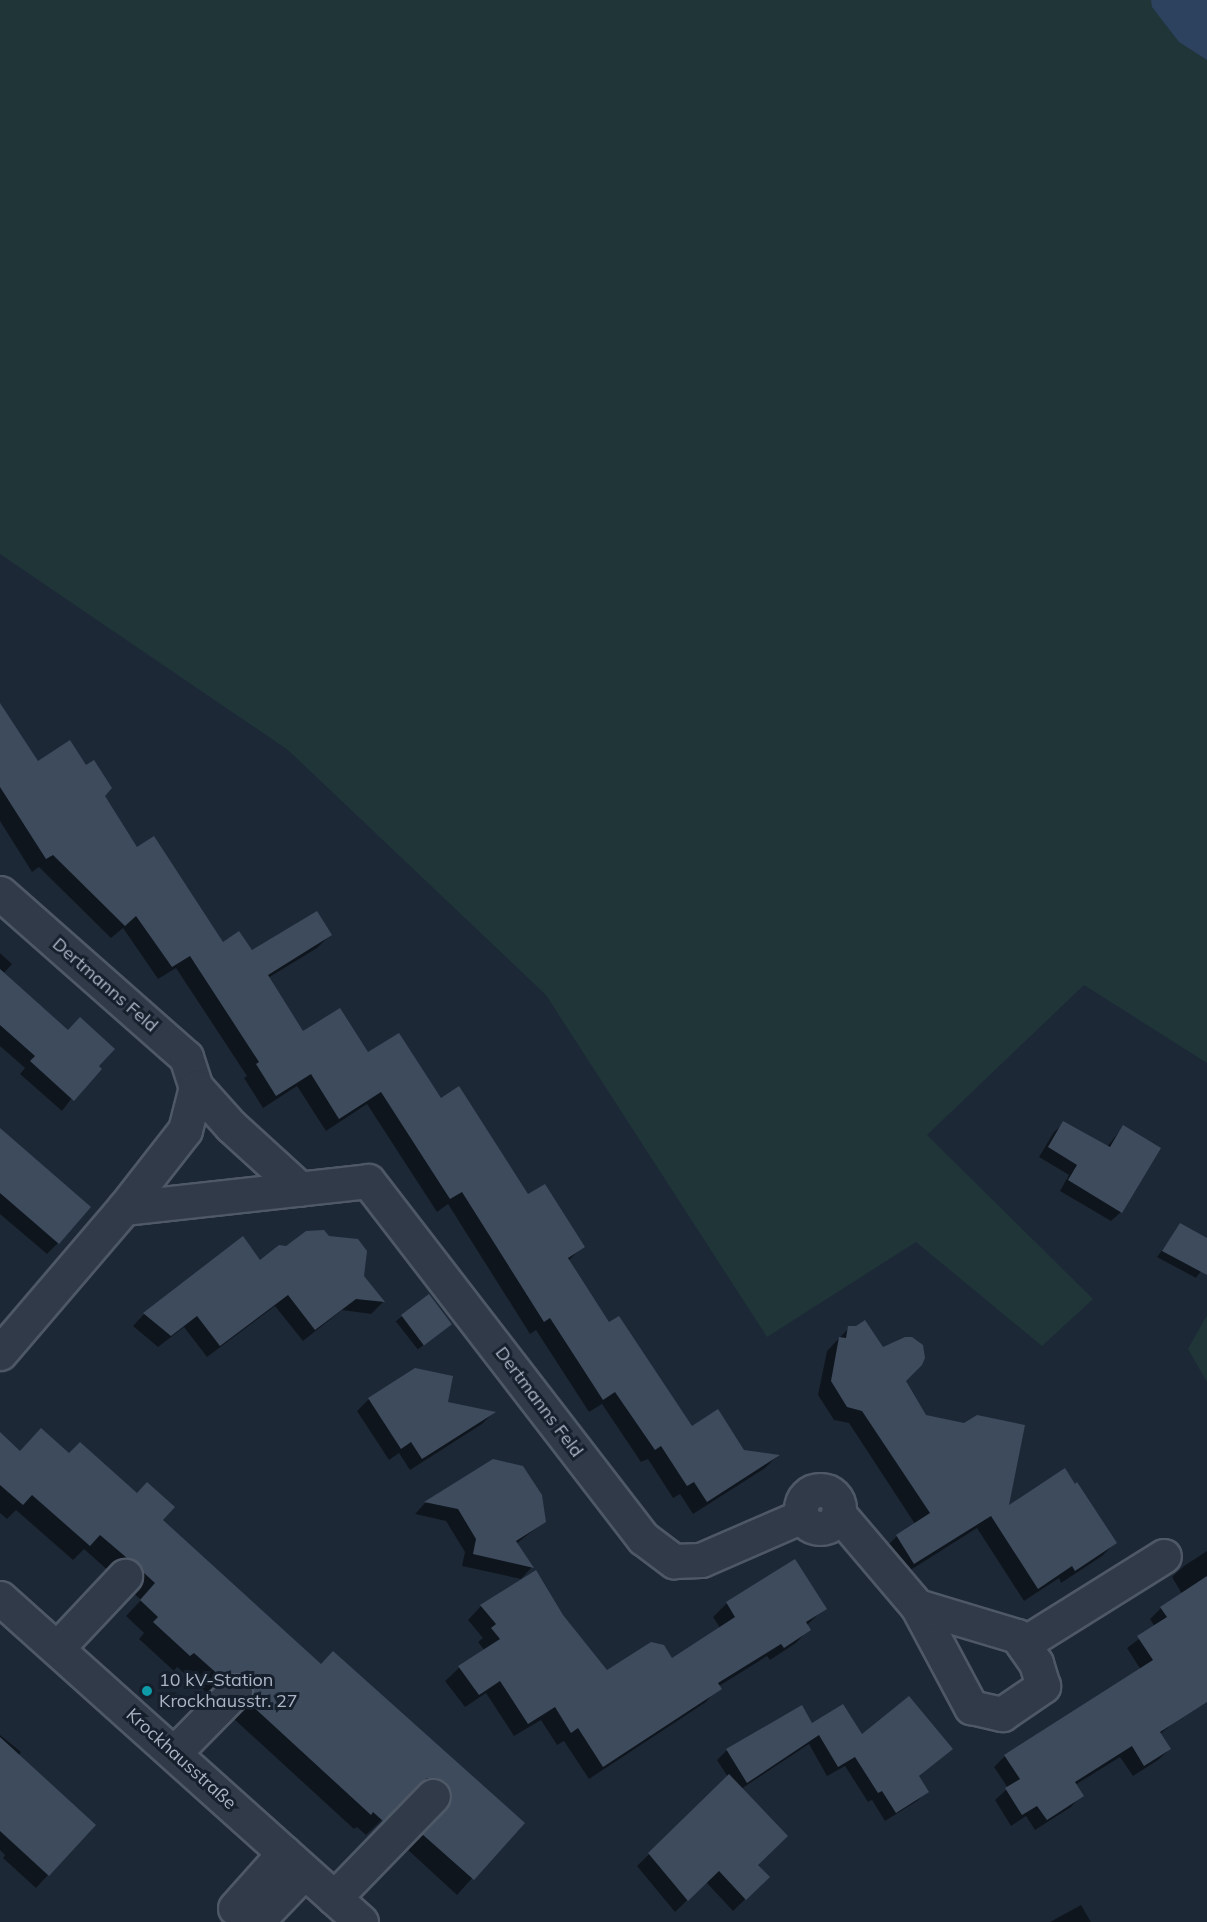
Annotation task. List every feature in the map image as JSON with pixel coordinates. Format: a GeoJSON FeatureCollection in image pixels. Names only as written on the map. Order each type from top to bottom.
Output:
{"type":"FeatureCollection","features":[{"type":"Feature","properties":{"kind":"street","name":"Dertmanns Feld"},"geometry":{"type":"LineString","coordinates":[[0,893],[186,1057],[196,1087],[231,1126],[300,1189]]}},
{"type":"Feature","properties":{"kind":"street"},"geometry":{"type":"LineString","coordinates":[[0,1353],[124,1208],[185,1130],[196,1087]]}},
{"type":"Feature","properties":{"kind":"street","name":"Dertmanns Feld"},"geometry":{"type":"LineString","coordinates":[[124,1208],[368,1181],[643,1538],[674,1561],[701,1560],[802,1516],[803,1501],[808,1495],[822,1491],[835,1498],[838,1513],[917,1606],[971,1707],[1002,1714],[1043,1686],[1036,1662],[1023,1644]]}},
{"type":"Feature","properties":{"kind":"street"},"geometry":{"type":"LineString","coordinates":[[917,1606],[1017,1636],[1023,1644],[1164,1556]]}},
{"type":"Feature","properties":{"kind":"street"},"geometry":{"type":"LineString","coordinates":[[58,1647],[125,1576]]}},
{"type":"Feature","properties":{"kind":"street","name":"Krockhausstraße"},"geometry":{"type":"LineString","coordinates":[[0,1598],[58,1647],[352,1915]]}},
{"type":"Feature","properties":{"kind":"street"},"geometry":{"type":"LineString","coordinates":[[174,1753],[236,1691]]}},
{"type":"Feature","properties":{"kind":"street"},"geometry":{"type":"LineString","coordinates":[[352,1915],[433,1796]]}},
{"type":"Feature","properties":{"kind":"street"},"geometry":{"type":"LineString","coordinates":[[246,1915],[294,1862]]}},
{"type":"Feature","properties":{"kind":"green space"},"geometry":{"type":"Polygon","coordinates":[[[0,0],[1207,0],[1207,1063],[1084,985],[927,1135],[1093,1299],[1042,1346],[916,1242],[767,1337],[546,995],[288,750],[0,554],[0,0]]]}},
{"type":"Feature","properties":{"kind":"green space"},"geometry":{"type":"Polygon","coordinates":[[[1207,1315],[1207,1382],[1188,1349],[1207,1315]]]}},
{"type":"Feature","properties":{"kind":"water"},"geometry":{"type":"Polygon","coordinates":[[[1151,0],[1207,0],[1207,60],[1179,42],[1152,7],[1151,0]]]}},
{"type":"Feature","properties":{"kind":"building"},"geometry":{"type":"Polygon","coordinates":[[[0,703],[38,761],[70,740],[86,765],[94,760],[112,788],[105,796],[137,847],[154,836],[223,942],[239,931],[252,950],[317,911],[332,935],[268,975],[303,1031],[340,1008],[368,1052],[399,1033],[441,1098],[459,1086],[528,1194],[545,1184],[585,1247],[568,1258],[609,1322],[619,1316],[692,1426],[718,1409],[744,1450],[780,1455],[707,1502],[694,1482],[687,1486],[661,1446],[655,1450],[615,1392],[603,1400],[550,1318],[544,1322],[462,1192],[450,1199],[381,1092],[339,1119],[311,1074],[276,1096],[256,1064],[259,1062],[190,956],[172,967],[136,916],[125,926],[53,855],[46,859],[0,787],[0,703]]]}},
{"type":"Feature","properties":{"kind":"building"},"geometry":{"type":"Polygon","coordinates":[[[0,969],[68,1030],[80,1017],[115,1049],[99,1066],[102,1069],[74,1101],[30,1061],[35,1056],[0,1025],[0,969]]]}},
{"type":"Feature","properties":{"kind":"building"},"geometry":{"type":"Polygon","coordinates":[[[1063,1121],[1110,1147],[1123,1125],[1161,1148],[1122,1213],[1068,1180],[1077,1165],[1048,1147],[1063,1121]]]}},
{"type":"Feature","properties":{"kind":"building"},"geometry":{"type":"Polygon","coordinates":[[[0,1128],[91,1207],[59,1244],[0,1193],[0,1128]]]}},
{"type":"Feature","properties":{"kind":"building"},"geometry":{"type":"Polygon","coordinates":[[[1180,1223],[1207,1238],[1207,1275],[1162,1251],[1180,1223]]]}},
{"type":"Feature","properties":{"kind":"building"},"geometry":{"type":"Polygon","coordinates":[[[324,1230],[329,1236],[358,1239],[367,1251],[364,1276],[385,1302],[356,1299],[315,1330],[288,1295],[220,1346],[197,1316],[171,1336],[143,1313],[243,1236],[260,1260],[279,1245],[286,1246],[306,1231],[324,1230]]]}},
{"type":"Feature","properties":{"kind":"building"},"geometry":{"type":"Polygon","coordinates":[[[429,1294],[452,1324],[424,1345],[401,1315],[429,1294]]]}},
{"type":"Feature","properties":{"kind":"building"},"geometry":{"type":"Polygon","coordinates":[[[865,1320],[883,1347],[905,1337],[912,1337],[923,1345],[925,1358],[922,1365],[906,1381],[926,1415],[964,1423],[977,1415],[1025,1425],[1009,1505],[1065,1468],[1075,1484],[1077,1482],[1117,1543],[1075,1571],[1072,1566],[1038,1589],[991,1516],[914,1564],[896,1535],[930,1513],[862,1411],[847,1407],[831,1381],[839,1337],[846,1338],[848,1326],[856,1326],[865,1320]]]}},
{"type":"Feature","properties":{"kind":"building"},"geometry":{"type":"Polygon","coordinates":[[[415,1368],[453,1376],[448,1402],[496,1412],[422,1459],[411,1442],[401,1449],[368,1398],[415,1368]]]}},
{"type":"Feature","properties":{"kind":"building"},"geometry":{"type":"Polygon","coordinates":[[[41,1428],[69,1453],[80,1442],[137,1493],[147,1482],[175,1507],[163,1520],[321,1664],[333,1651],[525,1823],[474,1880],[422,1834],[451,1801],[451,1790],[446,1782],[437,1778],[427,1778],[383,1821],[373,1812],[371,1815],[249,1703],[253,1695],[253,1687],[248,1677],[240,1673],[231,1673],[222,1678],[194,1653],[190,1656],[153,1622],[158,1617],[140,1600],[155,1583],[143,1572],[137,1562],[127,1558],[100,1535],[90,1546],[32,1495],[23,1505],[0,1485],[0,1432],[20,1451],[41,1428]]]}},
{"type":"Feature","properties":{"kind":"building"},"geometry":{"type":"Polygon","coordinates":[[[493,1459],[523,1466],[542,1495],[546,1522],[516,1541],[534,1568],[473,1554],[476,1539],[458,1509],[424,1502],[493,1459]]]}},
{"type":"Feature","properties":{"kind":"building"},"geometry":{"type":"Polygon","coordinates":[[[795,1559],[827,1609],[806,1622],[811,1630],[784,1648],[781,1644],[718,1683],[722,1689],[603,1767],[578,1728],[571,1733],[555,1707],[528,1724],[500,1681],[479,1695],[458,1666],[500,1639],[491,1628],[496,1624],[480,1605],[536,1570],[563,1615],[607,1670],[651,1642],[664,1645],[672,1658],[735,1617],[726,1602],[795,1559]]]}},
{"type":"Feature","properties":{"kind":"building"},"geometry":{"type":"Polygon","coordinates":[[[1207,1576],[1207,1702],[1160,1732],[1171,1749],[1144,1766],[1132,1746],[1075,1782],[1084,1796],[1047,1820],[1037,1806],[1022,1815],[1005,1788],[1020,1779],[1004,1755],[1153,1660],[1137,1636],[1167,1617],[1160,1607],[1207,1576]]]}},
{"type":"Feature","properties":{"kind":"building"},"geometry":{"type":"Polygon","coordinates":[[[909,1696],[953,1749],[919,1776],[929,1792],[896,1813],[882,1791],[878,1793],[855,1757],[838,1767],[819,1735],[747,1783],[726,1749],[802,1705],[812,1723],[843,1704],[862,1734],[909,1696]]]}},
{"type":"Feature","properties":{"kind":"building"},"geometry":{"type":"Polygon","coordinates":[[[0,1737],[96,1825],[49,1876],[0,1831],[0,1737]]]}},
{"type":"Feature","properties":{"kind":"building"},"geometry":{"type":"Polygon","coordinates":[[[729,1774],[788,1836],[758,1865],[770,1877],[746,1900],[719,1871],[688,1901],[648,1853],[729,1774]]]}},
{"type":"Feature","properties":{"kind":"place","name":"10 kV-Station Krockhausstr. 27"},"geometry":{"type":"Point","coordinates":[147,1691]}}]}
